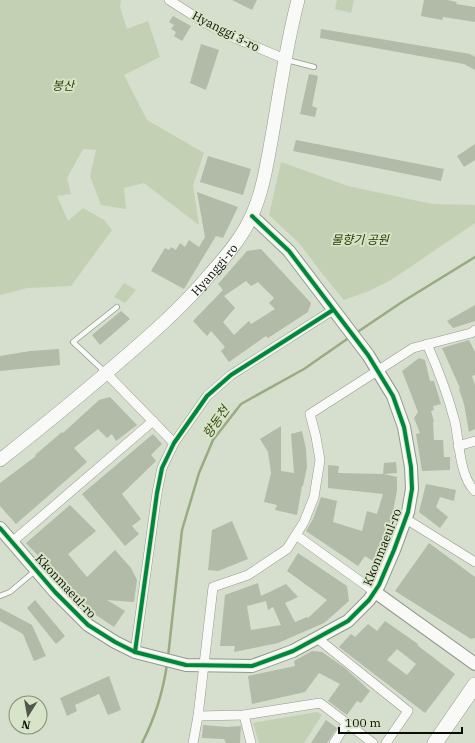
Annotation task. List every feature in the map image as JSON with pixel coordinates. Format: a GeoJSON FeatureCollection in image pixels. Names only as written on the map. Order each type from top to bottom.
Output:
{"type":"FeatureCollection","features":[{"type":"Feature","properties":{"kind":"main road","name":"Hyanggi-ro"},"geometry":{"type":"LineString","coordinates":[[0,460],[153,333],[196,291],[230,251],[252,216],[258,200],[266,168],[298,0]]}},
{"type":"Feature","properties":{"kind":"main road"},"geometry":{"type":"LineString","coordinates":[[434,743],[475,686]]}},
{"type":"Feature","properties":{"kind":"street","name":"Hyanggi 3-ro"},"geometry":{"type":"LineString","coordinates":[[169,0],[202,21],[227,34],[286,60]]}},
{"type":"Feature","properties":{"kind":"street"},"geometry":{"type":"LineString","coordinates":[[135,652],[157,493],[162,468],[174,443],[207,396],[231,375],[337,315],[289,251],[252,216]]}},
{"type":"Feature","properties":{"kind":"street","name":"Kkonmaeul-ro"},"geometry":{"type":"LineString","coordinates":[[0,528],[55,592],[88,625],[115,642],[135,652],[149,656],[186,665],[252,666],[293,651],[348,621],[375,592],[406,519],[412,484],[411,467],[404,427],[392,396],[368,355],[337,315]]}},
{"type":"Feature","properties":{"kind":"street"},"geometry":{"type":"LineString","coordinates":[[193,743],[198,716],[213,587],[248,575],[287,548],[304,522],[314,497],[320,460],[310,414],[413,348],[474,334]]}},
{"type":"Feature","properties":{"kind":"street"},"geometry":{"type":"LineString","coordinates":[[427,344],[442,378],[455,422],[461,464],[471,488],[475,491]]}},
{"type":"Feature","properties":{"kind":"street"},"geometry":{"type":"LineString","coordinates":[[106,373],[174,443]]}},
{"type":"Feature","properties":{"kind":"street"},"geometry":{"type":"LineString","coordinates":[[12,542],[153,422]]}},
{"type":"Feature","properties":{"kind":"street"},"geometry":{"type":"LineString","coordinates":[[458,446],[475,441]]}},
{"type":"Feature","properties":{"kind":"street"},"geometry":{"type":"LineString","coordinates":[[406,519],[475,562]]}},
{"type":"Feature","properties":{"kind":"street","name":"Kkonmaeul-ro"},"geometry":{"type":"LineString","coordinates":[[296,535],[475,664]]}},
{"type":"Feature","properties":{"kind":"street"},"geometry":{"type":"LineString","coordinates":[[317,638],[408,712],[386,743]]}},
{"type":"Feature","properties":{"kind":"street"},"geometry":{"type":"LineString","coordinates":[[198,716],[244,716],[320,703],[373,743]]}},
{"type":"Feature","properties":{"kind":"street"},"geometry":{"type":"LineString","coordinates":[[244,716],[251,743]]}},
{"type":"Feature","properties":{"kind":"street"},"geometry":{"type":"LineString","coordinates":[[334,743],[347,723]]}},
{"type":"Feature","properties":{"kind":"lane"},"geometry":{"type":"LineString","coordinates":[[286,60],[314,67]]}},
{"type":"Feature","properties":{"kind":"lane"},"geometry":{"type":"LineString","coordinates":[[106,373],[74,342],[117,307]]}},
{"type":"Feature","properties":{"kind":"lane"},"geometry":{"type":"LineString","coordinates":[[0,596],[10,592],[36,570]]}},
{"type":"Feature","properties":{"kind":"green space","name":"봉산"},"geometry":{"type":"Polygon","coordinates":[[[0,0],[121,0],[120,7],[127,29],[148,21],[160,57],[124,75],[147,120],[204,153],[193,185],[199,225],[144,183],[124,188],[126,209],[101,205],[90,176],[96,150],[83,149],[67,178],[71,194],[57,196],[68,221],[83,208],[104,220],[112,230],[71,286],[27,288],[0,295],[0,0]]]}},
{"type":"Feature","properties":{"kind":"green space"},"geometry":{"type":"Polygon","coordinates":[[[337,0],[354,0],[351,13],[335,9],[337,0]]]}},
{"type":"Feature","properties":{"kind":"green space","name":"물향기 공원"},"geometry":{"type":"Polygon","coordinates":[[[281,162],[348,186],[432,204],[475,205],[475,223],[391,280],[369,291],[344,300],[299,243],[269,215],[281,162]]]}},
{"type":"Feature","properties":{"kind":"green space"},"geometry":{"type":"Polygon","coordinates":[[[124,283],[136,290],[125,303],[114,297],[124,283]]]}},
{"type":"Feature","properties":{"kind":"green space"},"geometry":{"type":"Polygon","coordinates":[[[317,712],[322,715],[304,743],[259,743],[253,723],[317,712]]]}},
{"type":"Feature","properties":{"kind":"building"},"geometry":{"type":"Polygon","coordinates":[[[232,0],[257,0],[252,10],[232,0]]]}},
{"type":"Feature","properties":{"kind":"building"},"geometry":{"type":"Polygon","coordinates":[[[424,0],[447,0],[457,2],[456,4],[475,7],[475,22],[443,17],[442,20],[421,16],[424,0]]]}},
{"type":"Feature","properties":{"kind":"building"},"geometry":{"type":"Polygon","coordinates":[[[173,16],[191,26],[182,41],[174,36],[176,32],[171,29],[174,25],[169,22],[173,16]]]}},
{"type":"Feature","properties":{"kind":"building"},"geometry":{"type":"Polygon","coordinates":[[[321,29],[470,54],[475,57],[475,70],[464,64],[320,38],[321,29]]]}},
{"type":"Feature","properties":{"kind":"building"},"geometry":{"type":"Polygon","coordinates":[[[201,44],[219,50],[206,90],[190,83],[201,44]]]}},
{"type":"Feature","properties":{"kind":"building"},"geometry":{"type":"Polygon","coordinates":[[[309,74],[318,76],[312,106],[317,108],[315,117],[300,114],[309,74]]]}},
{"type":"Feature","properties":{"kind":"building"},"geometry":{"type":"Polygon","coordinates":[[[296,140],[444,169],[441,181],[293,151],[296,140]]]}},
{"type":"Feature","properties":{"kind":"building"},"geometry":{"type":"Polygon","coordinates":[[[475,144],[475,160],[464,167],[457,156],[475,144]]]}},
{"type":"Feature","properties":{"kind":"building"},"geometry":{"type":"Polygon","coordinates":[[[208,156],[251,169],[243,195],[200,182],[208,156]]]}},
{"type":"Feature","properties":{"kind":"building"},"geometry":{"type":"Polygon","coordinates":[[[197,192],[238,207],[223,238],[216,236],[184,289],[151,271],[165,248],[169,250],[171,247],[176,250],[180,243],[185,247],[189,240],[199,247],[205,237],[197,192]]]}},
{"type":"Feature","properties":{"kind":"building"},"geometry":{"type":"Polygon","coordinates":[[[261,249],[311,303],[308,312],[268,338],[266,336],[229,362],[221,351],[225,347],[211,331],[207,336],[193,321],[223,290],[218,284],[247,251],[261,249]],[[246,281],[224,296],[235,308],[223,322],[234,335],[249,321],[251,324],[275,309],[269,303],[274,298],[258,282],[251,286],[246,281]]]}},
{"type":"Feature","properties":{"kind":"building"},"geometry":{"type":"Polygon","coordinates":[[[475,305],[475,321],[453,328],[447,321],[475,305]]]}},
{"type":"Feature","properties":{"kind":"building"},"geometry":{"type":"Polygon","coordinates":[[[121,311],[130,319],[100,345],[92,335],[121,311]]]}},
{"type":"Feature","properties":{"kind":"building"},"geometry":{"type":"Polygon","coordinates":[[[469,340],[475,352],[475,375],[472,376],[475,385],[475,429],[469,432],[460,388],[442,348],[469,340]]]}},
{"type":"Feature","properties":{"kind":"building"},"geometry":{"type":"Polygon","coordinates":[[[59,349],[60,365],[0,371],[0,356],[30,351],[59,349]]]}},
{"type":"Feature","properties":{"kind":"building"},"geometry":{"type":"Polygon","coordinates":[[[419,358],[425,360],[430,381],[434,381],[441,404],[433,406],[434,410],[431,411],[434,422],[434,440],[443,440],[444,457],[450,457],[450,470],[422,471],[416,434],[420,433],[414,418],[418,412],[402,371],[419,358]]]}},
{"type":"Feature","properties":{"kind":"building"},"geometry":{"type":"Polygon","coordinates":[[[110,397],[137,425],[116,441],[112,434],[107,438],[98,429],[74,448],[87,462],[16,524],[0,506],[0,483],[36,456],[35,455],[62,432],[63,433],[99,400],[110,397]]]}},
{"type":"Feature","properties":{"kind":"building"},"geometry":{"type":"Polygon","coordinates":[[[281,426],[281,471],[294,473],[291,434],[302,431],[306,449],[307,467],[297,515],[275,510],[277,505],[264,502],[271,473],[268,452],[260,439],[281,426]]]}},
{"type":"Feature","properties":{"kind":"building"},"geometry":{"type":"Polygon","coordinates":[[[153,434],[162,444],[151,455],[156,461],[122,494],[141,519],[132,526],[139,534],[125,546],[82,494],[153,434]]]}},
{"type":"Feature","properties":{"kind":"building"},"geometry":{"type":"Polygon","coordinates":[[[396,462],[397,473],[383,474],[384,463],[396,462]]]}},
{"type":"Feature","properties":{"kind":"building"},"geometry":{"type":"Polygon","coordinates":[[[328,465],[339,466],[338,473],[384,474],[397,477],[397,490],[392,518],[394,519],[388,539],[377,564],[365,556],[358,566],[306,531],[313,519],[321,497],[337,501],[333,522],[362,531],[367,511],[377,514],[383,494],[328,488],[328,465]]]}},
{"type":"Feature","properties":{"kind":"building"},"geometry":{"type":"Polygon","coordinates":[[[426,484],[456,490],[454,501],[440,497],[436,507],[448,517],[440,528],[419,512],[426,484]]]}},
{"type":"Feature","properties":{"kind":"building"},"geometry":{"type":"Polygon","coordinates":[[[70,505],[96,531],[68,554],[87,577],[115,550],[131,568],[137,580],[134,602],[107,600],[125,611],[114,627],[96,615],[53,567],[51,569],[26,543],[70,505]]]}},
{"type":"Feature","properties":{"kind":"building"},"geometry":{"type":"Polygon","coordinates":[[[232,521],[248,559],[218,571],[208,570],[212,530],[232,521]]]}},
{"type":"Feature","properties":{"kind":"building"},"geometry":{"type":"Polygon","coordinates":[[[429,543],[475,577],[475,638],[471,639],[395,591],[429,543]]]}},
{"type":"Feature","properties":{"kind":"building"},"geometry":{"type":"Polygon","coordinates":[[[298,553],[347,586],[349,601],[324,623],[278,643],[234,652],[235,646],[220,646],[225,595],[258,583],[261,596],[286,584],[298,597],[285,603],[295,622],[307,617],[308,618],[327,600],[287,571],[298,553]],[[266,601],[247,606],[251,630],[281,625],[273,607],[268,610],[266,601]]]}},
{"type":"Feature","properties":{"kind":"building"},"geometry":{"type":"Polygon","coordinates":[[[35,600],[65,636],[56,644],[27,608],[35,600]]]}},
{"type":"Feature","properties":{"kind":"building"},"geometry":{"type":"Polygon","coordinates":[[[0,608],[32,625],[46,656],[34,661],[23,634],[0,621],[0,608]]]}},
{"type":"Feature","properties":{"kind":"building"},"geometry":{"type":"Polygon","coordinates":[[[385,621],[418,644],[417,645],[455,674],[425,713],[339,647],[351,634],[355,637],[368,624],[377,631],[385,621]],[[397,649],[387,660],[407,675],[416,664],[397,649]]]}},
{"type":"Feature","properties":{"kind":"building"},"geometry":{"type":"Polygon","coordinates":[[[312,651],[322,652],[345,668],[370,691],[361,703],[357,701],[347,715],[328,701],[340,684],[319,673],[305,692],[252,704],[248,676],[295,666],[294,661],[312,651]]]}},
{"type":"Feature","properties":{"kind":"building"},"geometry":{"type":"Polygon","coordinates":[[[109,676],[121,710],[108,715],[99,694],[75,705],[77,711],[67,716],[60,698],[109,676]]]}},
{"type":"Feature","properties":{"kind":"building"},"geometry":{"type":"Polygon","coordinates":[[[326,720],[337,728],[327,743],[311,743],[326,720]]]}},
{"type":"Feature","properties":{"kind":"building"},"geometry":{"type":"Polygon","coordinates":[[[203,725],[227,727],[241,726],[240,743],[226,743],[224,739],[202,738],[203,725]]]}},
{"type":"Feature","properties":{"kind":"waterway","name":"향동천"},"geometry":{"type":"LineString","coordinates":[[356,333],[402,302],[475,257]]}},
{"type":"Feature","properties":{"kind":"waterway","name":"향동천"},"geometry":{"type":"LineString","coordinates":[[168,657],[182,530],[199,473],[213,440],[241,404],[304,369],[350,337]]}},
{"type":"Feature","properties":{"kind":"waterway","name":"향동천"},"geometry":{"type":"LineString","coordinates":[[142,743],[158,705],[167,664]]}},
{"type":"Feature","properties":{"kind":"cycle path"},"geometry":{"type":"LineString","coordinates":[[0,528],[55,592],[88,625],[115,642],[135,652],[186,665],[252,666],[293,651],[348,621],[369,600],[379,585],[408,512],[412,489],[411,467],[404,427],[393,396],[368,355],[289,251],[252,216]]}},
{"type":"Feature","properties":{"kind":"cycle path"},"geometry":{"type":"LineString","coordinates":[[135,652],[157,493],[162,468],[174,443],[207,396],[231,375],[333,310]]}}]}
